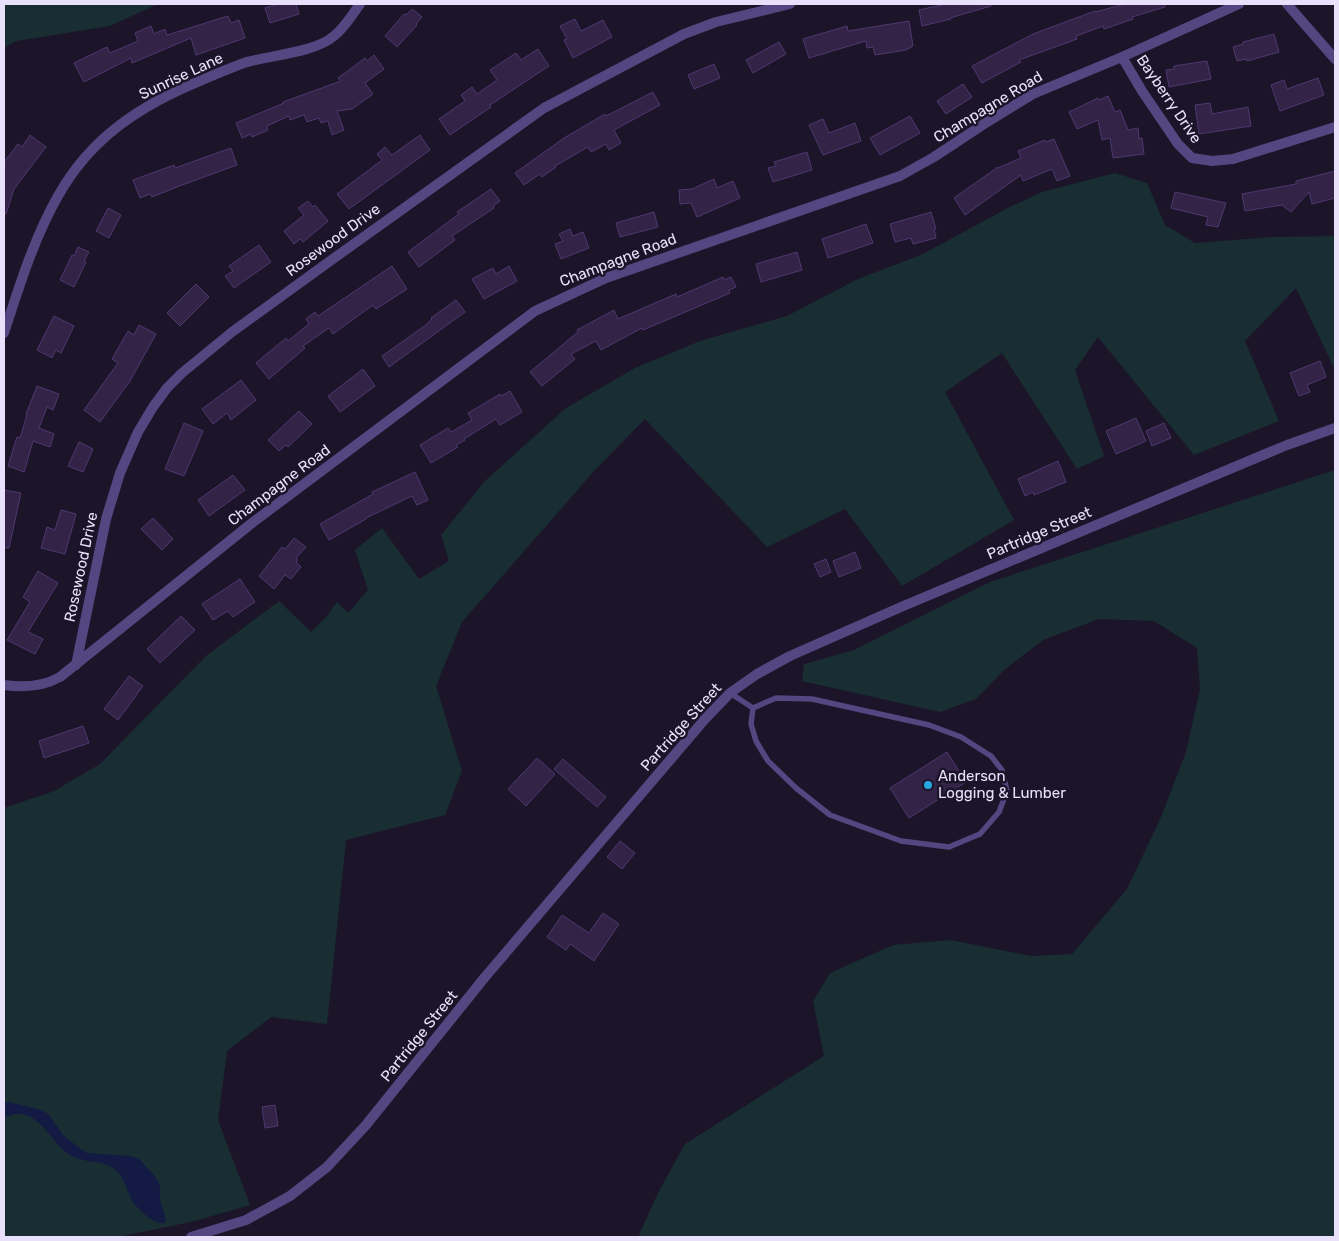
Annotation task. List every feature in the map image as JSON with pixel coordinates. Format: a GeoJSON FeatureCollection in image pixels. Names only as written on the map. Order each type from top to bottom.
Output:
{"type":"FeatureCollection","features":[{"type":"Feature","properties":{"kind":"street","name":"Sunrise Lane"},"geometry":{"type":"LineString","coordinates":[[4,333],[25,270],[47,217],[70,177],[98,142],[134,115],[180,90],[243,64],[321,45],[338,33],[360,4]]}},
{"type":"Feature","properties":{"kind":"street","name":"Rosewood Drive"},"geometry":{"type":"LineString","coordinates":[[76,665],[104,528],[120,473],[138,432],[153,407],[167,388],[182,373],[232,332],[544,108],[684,34],[716,22],[790,4]]}},
{"type":"Feature","properties":{"kind":"street","name":"Champagne Road"},"geometry":{"type":"LineString","coordinates":[[4,685],[29,687],[44,685],[60,677],[260,517],[535,311],[606,278],[900,176],[928,161],[1033,94],[1122,57],[1239,4]]}},
{"type":"Feature","properties":{"kind":"street"},"geometry":{"type":"LineString","coordinates":[[1287,4],[1335,59]]}},
{"type":"Feature","properties":{"kind":"street","name":"Bayberry Drive"},"geometry":{"type":"LineString","coordinates":[[1122,57],[1142,91],[1178,144],[1192,158],[1212,161],[1233,159],[1335,127]]}},
{"type":"Feature","properties":{"kind":"street","name":"Partridge Street"},"geometry":{"type":"LineString","coordinates":[[191,1237],[246,1220],[290,1196],[327,1167],[372,1118],[485,977],[705,719],[730,693],[757,674],[790,656],[901,607],[1287,445],[1335,428]]}},
{"type":"Feature","properties":{"kind":"lane"},"geometry":{"type":"LineString","coordinates":[[730,693],[753,708]]}},
{"type":"Feature","properties":{"kind":"lane"},"geometry":{"type":"LineString","coordinates":[[776,698],[812,699],[929,725],[961,737],[991,756],[1002,770],[1007,792],[999,812],[980,834],[949,847],[901,841],[830,815],[796,788],[768,761],[756,741],[752,724],[753,708],[776,698]]}},
{"type":"Feature","properties":{"kind":"green space"},"geometry":{"type":"Polygon","coordinates":[[[4,4],[158,4],[110,26],[16,41],[4,48],[4,4]]]}},
{"type":"Feature","properties":{"kind":"green space"},"geometry":{"type":"Polygon","coordinates":[[[1115,173],[1147,183],[1165,225],[1195,243],[1272,237],[1335,236],[1335,370],[1296,288],[1245,341],[1279,421],[1194,455],[1098,337],[1075,370],[1104,456],[1077,469],[1002,353],[945,392],[1014,520],[902,586],[845,509],[767,547],[645,419],[595,470],[462,622],[436,686],[462,771],[445,815],[346,840],[327,1024],[271,1017],[227,1051],[218,1120],[250,1205],[195,1221],[118,1237],[4,1237],[4,808],[54,791],[100,764],[206,656],[279,601],[311,632],[326,617],[337,602],[348,613],[368,590],[355,550],[382,528],[419,579],[449,561],[441,535],[485,481],[566,408],[635,368],[700,341],[787,316],[858,279],[923,254],[1006,209],[1042,192],[1115,173]]]}},
{"type":"Feature","properties":{"kind":"green space"},"geometry":{"type":"Polygon","coordinates":[[[1335,470],[1335,1237],[638,1237],[658,1193],[685,1144],[824,1056],[813,1001],[830,973],[893,945],[950,940],[1031,956],[1072,954],[1127,889],[1162,815],[1186,752],[1200,689],[1197,648],[1154,621],[1099,619],[1043,640],[1004,670],[976,699],[940,712],[802,681],[804,664],[854,650],[990,582],[1335,470]]]}},
{"type":"Feature","properties":{"kind":"water"},"geometry":{"type":"Polygon","coordinates":[[[9,1102],[42,1110],[49,1115],[63,1135],[88,1153],[138,1158],[154,1175],[160,1185],[160,1200],[166,1220],[164,1223],[155,1221],[137,1207],[131,1199],[120,1175],[113,1168],[102,1163],[72,1156],[32,1118],[15,1114],[4,1117],[4,1103],[9,1102]]]}},
{"type":"Feature","properties":{"kind":"building"},"geometry":{"type":"Polygon","coordinates":[[[278,4],[296,4],[299,14],[270,23],[265,8],[278,4]]]}},
{"type":"Feature","properties":{"kind":"building"},"geometry":{"type":"Polygon","coordinates":[[[946,4],[991,4],[991,6],[922,26],[919,10],[946,4]]]}},
{"type":"Feature","properties":{"kind":"building"},"geometry":{"type":"Polygon","coordinates":[[[1125,4],[1165,4],[1165,7],[1132,17],[1133,19],[1104,29],[1103,26],[1076,36],[1077,39],[1019,60],[1021,62],[982,83],[972,66],[1033,34],[1095,11],[1125,4]]]}},
{"type":"Feature","properties":{"kind":"building"},"geometry":{"type":"Polygon","coordinates":[[[412,9],[422,17],[397,47],[385,36],[404,14],[406,15],[412,9]]]}},
{"type":"Feature","properties":{"kind":"building"},"geometry":{"type":"Polygon","coordinates":[[[228,16],[231,23],[239,20],[245,38],[196,55],[191,38],[132,63],[131,58],[84,82],[74,63],[107,47],[110,53],[138,41],[135,33],[151,26],[154,34],[165,29],[167,35],[228,16]]]}},
{"type":"Feature","properties":{"kind":"building"},"geometry":{"type":"Polygon","coordinates":[[[575,19],[581,31],[603,20],[612,37],[573,58],[564,40],[567,39],[560,26],[575,19]]]}},
{"type":"Feature","properties":{"kind":"building"},"geometry":{"type":"Polygon","coordinates":[[[909,21],[913,46],[906,50],[875,55],[873,47],[867,48],[866,41],[809,58],[803,39],[847,26],[848,31],[909,21]]]}},
{"type":"Feature","properties":{"kind":"building"},"geometry":{"type":"Polygon","coordinates":[[[1274,34],[1279,52],[1247,61],[1247,59],[1237,61],[1233,47],[1243,44],[1243,42],[1274,34]]]}},
{"type":"Feature","properties":{"kind":"building"},"geometry":{"type":"Polygon","coordinates":[[[779,42],[786,54],[753,73],[746,60],[779,42]]]}},
{"type":"Feature","properties":{"kind":"building"},"geometry":{"type":"Polygon","coordinates":[[[538,49],[549,66],[490,105],[491,107],[450,135],[439,119],[465,101],[461,95],[472,87],[477,94],[497,80],[490,70],[516,53],[521,60],[538,49]]]}},
{"type":"Feature","properties":{"kind":"building"},"geometry":{"type":"Polygon","coordinates":[[[374,55],[384,69],[365,83],[373,94],[352,109],[337,111],[344,130],[332,135],[328,121],[321,123],[319,118],[307,122],[304,115],[290,120],[289,116],[267,126],[268,130],[252,137],[251,134],[242,138],[236,123],[283,102],[341,81],[338,78],[365,58],[367,61],[374,55]]]}},
{"type":"Feature","properties":{"kind":"building"},"geometry":{"type":"Polygon","coordinates":[[[1207,61],[1211,79],[1169,87],[1166,70],[1174,69],[1174,66],[1207,61]]]}},
{"type":"Feature","properties":{"kind":"building"},"geometry":{"type":"Polygon","coordinates":[[[714,64],[720,78],[694,89],[688,75],[714,64]]]}},
{"type":"Feature","properties":{"kind":"building"},"geometry":{"type":"Polygon","coordinates":[[[1318,78],[1324,95],[1280,111],[1271,85],[1284,80],[1287,89],[1318,78]]]}},
{"type":"Feature","properties":{"kind":"building"},"geometry":{"type":"Polygon","coordinates":[[[963,84],[972,97],[946,114],[937,101],[963,84]]]}},
{"type":"Feature","properties":{"kind":"building"},"geometry":{"type":"Polygon","coordinates":[[[653,92],[660,105],[614,130],[621,143],[609,150],[606,144],[591,152],[588,147],[555,166],[542,177],[540,174],[524,185],[515,173],[564,138],[605,114],[606,116],[653,92]]]}},
{"type":"Feature","properties":{"kind":"building"},"geometry":{"type":"Polygon","coordinates":[[[1108,96],[1115,112],[1120,110],[1128,130],[1138,128],[1139,139],[1142,138],[1144,154],[1113,158],[1110,138],[1102,140],[1098,120],[1077,129],[1069,112],[1098,98],[1099,100],[1108,96]]]}},
{"type":"Feature","properties":{"kind":"building"},"geometry":{"type":"Polygon","coordinates":[[[1210,103],[1212,114],[1248,107],[1251,126],[1199,134],[1195,105],[1210,103]]]}},
{"type":"Feature","properties":{"kind":"building"},"geometry":{"type":"Polygon","coordinates":[[[910,116],[920,133],[880,155],[870,138],[910,116]]]}},
{"type":"Feature","properties":{"kind":"building"},"geometry":{"type":"Polygon","coordinates":[[[823,119],[829,133],[855,123],[861,141],[823,155],[809,125],[823,119]]]}},
{"type":"Feature","properties":{"kind":"building"},"geometry":{"type":"Polygon","coordinates":[[[30,135],[46,147],[14,189],[6,214],[4,214],[4,162],[18,144],[22,147],[30,135]]]}},
{"type":"Feature","properties":{"kind":"building"},"geometry":{"type":"Polygon","coordinates":[[[420,135],[430,150],[349,209],[337,194],[382,160],[377,154],[385,147],[392,155],[420,135]]]}},
{"type":"Feature","properties":{"kind":"building"},"geometry":{"type":"Polygon","coordinates":[[[1054,139],[1070,176],[1057,181],[1052,169],[1023,181],[1021,175],[965,215],[954,198],[998,167],[1021,158],[1018,151],[1045,140],[1046,142],[1054,139]]]}},
{"type":"Feature","properties":{"kind":"building"},"geometry":{"type":"Polygon","coordinates":[[[231,148],[237,165],[152,197],[150,194],[140,198],[133,180],[174,165],[175,168],[231,148]]]}},
{"type":"Feature","properties":{"kind":"building"},"geometry":{"type":"Polygon","coordinates":[[[807,152],[812,170],[773,182],[768,168],[776,166],[774,162],[807,152]]]}},
{"type":"Feature","properties":{"kind":"building"},"geometry":{"type":"Polygon","coordinates":[[[1335,171],[1335,198],[1312,204],[1309,192],[1291,212],[1282,205],[1245,211],[1242,194],[1296,184],[1296,181],[1335,171]]]}},
{"type":"Feature","properties":{"kind":"building"},"geometry":{"type":"Polygon","coordinates":[[[714,179],[717,188],[733,181],[740,198],[697,217],[691,203],[680,204],[679,190],[692,189],[714,179]]]}},
{"type":"Feature","properties":{"kind":"building"},"geometry":{"type":"Polygon","coordinates":[[[491,189],[500,201],[493,206],[494,208],[452,236],[455,240],[419,267],[408,252],[459,214],[457,212],[491,189]]]}},
{"type":"Feature","properties":{"kind":"building"},"geometry":{"type":"Polygon","coordinates":[[[1175,192],[1226,203],[1218,227],[1206,225],[1208,217],[1171,208],[1175,192]]]}},
{"type":"Feature","properties":{"kind":"building"},"geometry":{"type":"Polygon","coordinates":[[[308,201],[313,207],[315,205],[328,221],[303,242],[300,239],[294,244],[284,231],[304,215],[298,208],[308,201]]]}},
{"type":"Feature","properties":{"kind":"building"},"geometry":{"type":"Polygon","coordinates":[[[108,208],[121,215],[109,238],[96,231],[108,208]]]}},
{"type":"Feature","properties":{"kind":"building"},"geometry":{"type":"Polygon","coordinates":[[[654,212],[658,227],[620,237],[616,223],[654,212]]]}},
{"type":"Feature","properties":{"kind":"building"},"geometry":{"type":"Polygon","coordinates":[[[931,212],[936,229],[934,229],[936,238],[913,244],[911,238],[895,242],[890,224],[931,212]]]}},
{"type":"Feature","properties":{"kind":"building"},"geometry":{"type":"Polygon","coordinates":[[[866,224],[873,243],[828,258],[822,239],[866,224]]]}},
{"type":"Feature","properties":{"kind":"building"},"geometry":{"type":"Polygon","coordinates":[[[570,229],[573,236],[583,232],[589,248],[561,259],[555,244],[563,241],[559,234],[570,229]]]}},
{"type":"Feature","properties":{"kind":"building"},"geometry":{"type":"Polygon","coordinates":[[[259,245],[271,262],[234,288],[225,276],[233,271],[229,266],[259,245]]]}},
{"type":"Feature","properties":{"kind":"building"},"geometry":{"type":"Polygon","coordinates":[[[78,247],[89,252],[74,287],[60,280],[78,247]]]}},
{"type":"Feature","properties":{"kind":"building"},"geometry":{"type":"Polygon","coordinates":[[[797,252],[802,270],[761,282],[756,264],[797,252]]]}},
{"type":"Feature","properties":{"kind":"building"},"geometry":{"type":"Polygon","coordinates":[[[392,266],[407,289],[376,309],[373,305],[333,334],[329,328],[303,346],[305,348],[269,379],[256,363],[286,338],[288,341],[309,324],[306,319],[315,312],[318,316],[392,266]]]}},
{"type":"Feature","properties":{"kind":"building"},"geometry":{"type":"Polygon","coordinates":[[[509,266],[517,281],[484,299],[472,279],[493,268],[496,274],[509,266]]]}},
{"type":"Feature","properties":{"kind":"building"},"geometry":{"type":"Polygon","coordinates":[[[723,277],[724,280],[731,277],[736,287],[729,290],[730,293],[643,330],[642,328],[601,350],[596,341],[571,354],[575,359],[542,386],[530,372],[578,332],[577,330],[614,310],[618,319],[676,294],[677,297],[723,277]]]}},
{"type":"Feature","properties":{"kind":"building"},"geometry":{"type":"Polygon","coordinates":[[[196,284],[209,297],[180,326],[167,313],[196,284]]]}},
{"type":"Feature","properties":{"kind":"building"},"geometry":{"type":"Polygon","coordinates":[[[456,300],[465,312],[389,367],[382,356],[426,325],[431,318],[456,300]]]}},
{"type":"Feature","properties":{"kind":"building"},"geometry":{"type":"Polygon","coordinates":[[[54,316],[74,326],[61,353],[56,350],[52,358],[37,350],[54,316]]]}},
{"type":"Feature","properties":{"kind":"building"},"geometry":{"type":"Polygon","coordinates":[[[139,325],[156,334],[130,381],[100,422],[84,410],[118,363],[112,359],[128,331],[134,335],[139,325]]]}},
{"type":"Feature","properties":{"kind":"building"},"geometry":{"type":"Polygon","coordinates":[[[1320,361],[1326,377],[1307,385],[1310,392],[1299,396],[1290,373],[1320,361]]]}},
{"type":"Feature","properties":{"kind":"building"},"geometry":{"type":"Polygon","coordinates":[[[363,369],[375,386],[340,412],[328,396],[363,369]]]}},
{"type":"Feature","properties":{"kind":"building"},"geometry":{"type":"Polygon","coordinates":[[[241,380],[256,400],[231,420],[227,413],[213,424],[202,409],[241,380]]]}},
{"type":"Feature","properties":{"kind":"building"},"geometry":{"type":"Polygon","coordinates":[[[37,386],[59,394],[53,410],[47,407],[39,428],[54,434],[50,447],[33,441],[24,472],[8,466],[17,437],[20,438],[26,414],[37,386]]]}},
{"type":"Feature","properties":{"kind":"building"},"geometry":{"type":"Polygon","coordinates":[[[510,391],[522,412],[500,425],[496,419],[464,439],[456,445],[458,447],[431,463],[420,445],[448,428],[451,432],[472,420],[468,413],[500,394],[501,396],[510,391]]]}},
{"type":"Feature","properties":{"kind":"building"},"geometry":{"type":"Polygon","coordinates":[[[299,411],[312,424],[288,447],[286,445],[279,451],[268,440],[299,411]]]}},
{"type":"Feature","properties":{"kind":"building"},"geometry":{"type":"Polygon","coordinates":[[[1136,418],[1146,441],[1116,454],[1106,431],[1136,418]]]}},
{"type":"Feature","properties":{"kind":"building"},"geometry":{"type":"Polygon","coordinates":[[[184,423],[203,431],[184,476],[165,469],[184,423]]]}},
{"type":"Feature","properties":{"kind":"building"},"geometry":{"type":"Polygon","coordinates":[[[1164,423],[1171,438],[1152,446],[1146,431],[1164,423]]]}},
{"type":"Feature","properties":{"kind":"building"},"geometry":{"type":"Polygon","coordinates":[[[79,442],[93,449],[83,472],[68,466],[79,442]]]}},
{"type":"Feature","properties":{"kind":"building"},"geometry":{"type":"Polygon","coordinates":[[[1058,461],[1066,482],[1034,495],[1033,492],[1025,496],[1018,479],[1058,461]]]}},
{"type":"Feature","properties":{"kind":"building"},"geometry":{"type":"Polygon","coordinates":[[[415,472],[428,500],[417,505],[412,496],[366,518],[329,540],[320,524],[373,494],[372,492],[415,472]]]}},
{"type":"Feature","properties":{"kind":"building"},"geometry":{"type":"Polygon","coordinates":[[[233,475],[245,490],[209,516],[198,500],[233,475]]]}},
{"type":"Feature","properties":{"kind":"building"},"geometry":{"type":"Polygon","coordinates":[[[4,490],[21,493],[9,548],[4,548],[4,490]]]}},
{"type":"Feature","properties":{"kind":"building"},"geometry":{"type":"Polygon","coordinates":[[[61,510],[76,514],[65,554],[41,548],[47,527],[55,530],[61,510]]]}},
{"type":"Feature","properties":{"kind":"building"},"geometry":{"type":"Polygon","coordinates":[[[153,518],[173,539],[162,550],[141,529],[153,518]]]}},
{"type":"Feature","properties":{"kind":"building"},"geometry":{"type":"Polygon","coordinates":[[[294,538],[306,547],[296,558],[298,560],[296,562],[301,567],[291,579],[285,575],[274,589],[259,576],[282,547],[285,549],[294,538]]]}},
{"type":"Feature","properties":{"kind":"building"},"geometry":{"type":"Polygon","coordinates":[[[855,552],[861,568],[839,577],[833,561],[855,552]]]}},
{"type":"Feature","properties":{"kind":"building"},"geometry":{"type":"Polygon","coordinates":[[[826,559],[831,572],[820,577],[814,564],[826,559]]]}},
{"type":"Feature","properties":{"kind":"building"},"geometry":{"type":"Polygon","coordinates":[[[38,571],[58,583],[28,632],[43,639],[35,654],[7,640],[30,602],[23,597],[38,571]]]}},
{"type":"Feature","properties":{"kind":"building"},"geometry":{"type":"Polygon","coordinates":[[[240,579],[255,602],[233,617],[228,611],[213,620],[202,604],[240,579]]]}},
{"type":"Feature","properties":{"kind":"building"},"geometry":{"type":"Polygon","coordinates":[[[181,616],[195,630],[160,663],[147,649],[181,616]]]}},
{"type":"Feature","properties":{"kind":"building"},"geometry":{"type":"Polygon","coordinates":[[[129,676],[143,686],[118,720],[104,709],[129,676]]]}},
{"type":"Feature","properties":{"kind":"building"},"geometry":{"type":"Polygon","coordinates":[[[83,726],[89,743],[44,758],[39,741],[83,726]]]}},
{"type":"Feature","properties":{"kind":"building","name":"Anderson Logging & Lumber"},"geometry":{"type":"Polygon","coordinates":[[[947,752],[966,782],[909,818],[890,788],[947,752]]]}},
{"type":"Feature","properties":{"kind":"building"},"geometry":{"type":"Polygon","coordinates":[[[537,758],[555,774],[526,806],[508,789],[537,758]]]}},
{"type":"Feature","properties":{"kind":"building"},"geometry":{"type":"Polygon","coordinates":[[[563,759],[606,797],[597,807],[554,769],[563,759]]]}},
{"type":"Feature","properties":{"kind":"building"},"geometry":{"type":"Polygon","coordinates":[[[620,841],[635,853],[622,869],[607,857],[620,841]]]}},
{"type":"Feature","properties":{"kind":"building"},"geometry":{"type":"Polygon","coordinates":[[[603,913],[619,924],[594,961],[570,944],[566,950],[547,937],[562,915],[589,933],[603,913]]]}},
{"type":"Feature","properties":{"kind":"building"},"geometry":{"type":"Polygon","coordinates":[[[275,1105],[278,1126],[265,1128],[262,1107],[275,1105]]]}},
{"type":"Feature","properties":{"kind":"place","name":"Anderson Logging & Lumber"},"geometry":{"type":"Point","coordinates":[928,785]}}]}
